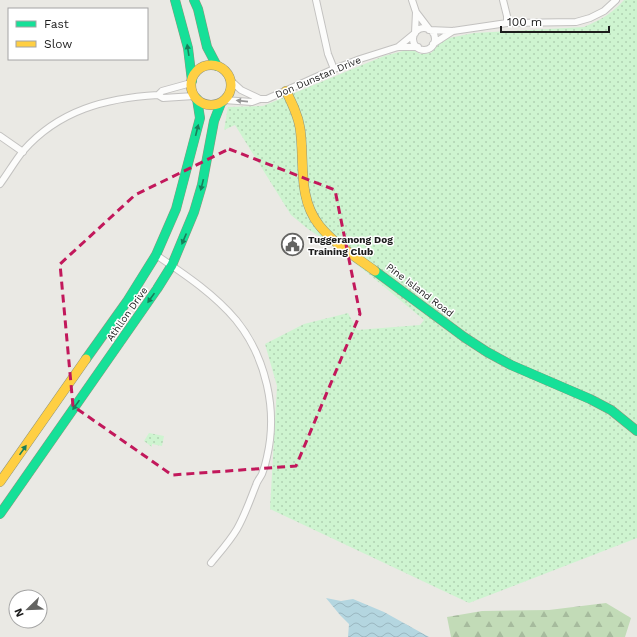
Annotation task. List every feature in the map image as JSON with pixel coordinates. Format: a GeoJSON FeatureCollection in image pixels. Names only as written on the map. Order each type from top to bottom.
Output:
{"type":"FeatureCollection","features":[{"type":"Feature","properties":{"kind":"main road"},"geometry":{"type":"LineString","coordinates":[[175,0],[188,48],[192,82],[191,87],[195,98],[208,105],[223,101],[230,90],[230,80],[225,72],[217,66],[207,47],[194,0]]}},
{"type":"Feature","properties":{"kind":"main road"},"geometry":{"type":"LineString","coordinates":[[192,82],[195,74],[202,67],[217,66]]}},
{"type":"Feature","properties":{"kind":"main road","name":"Pine Island Road"},"geometry":{"type":"LineString","coordinates":[[286,91],[296,112],[300,128],[302,179],[306,202],[313,217],[328,236],[464,337],[487,352],[511,365],[590,399],[611,410],[637,431]]}},
{"type":"Feature","properties":{"kind":"main road","name":"Athllon Drive"},"geometry":{"type":"LineString","coordinates":[[0,482],[128,300],[156,255],[176,209],[187,171],[200,118],[195,98]]}},
{"type":"Feature","properties":{"kind":"main road","name":"Athllon Drive"},"geometry":{"type":"LineString","coordinates":[[0,514],[158,289],[172,265],[194,212],[202,185],[214,121],[223,101]]}},
{"type":"Feature","properties":{"kind":"street"},"geometry":{"type":"LineString","coordinates":[[316,0],[328,54],[334,68]]}},
{"type":"Feature","properties":{"kind":"street"},"geometry":{"type":"LineString","coordinates":[[412,0],[416,12],[434,34],[435,37],[433,44]]}},
{"type":"Feature","properties":{"kind":"street"},"geometry":{"type":"LineString","coordinates":[[503,0],[507,16],[507,24]]}},
{"type":"Feature","properties":{"kind":"street"},"geometry":{"type":"LineString","coordinates":[[415,33],[423,28],[453,32],[507,24],[576,22],[590,18],[604,11],[616,0]]}},
{"type":"Feature","properties":{"kind":"street"},"geometry":{"type":"LineString","coordinates":[[416,12],[414,42],[418,47],[426,49],[453,32]]}},
{"type":"Feature","properties":{"kind":"street","name":"Don Dunstan Drive"},"geometry":{"type":"LineString","coordinates":[[398,47],[415,33]]}},
{"type":"Feature","properties":{"kind":"street","name":"Don Dunstan Drive"},"geometry":{"type":"LineString","coordinates":[[223,101],[231,100],[252,102],[260,99],[267,99],[334,68],[398,47],[418,47]]}},
{"type":"Feature","properties":{"kind":"street"},"geometry":{"type":"LineString","coordinates":[[230,80],[241,90],[260,99]]}},
{"type":"Feature","properties":{"kind":"street"},"geometry":{"type":"LineString","coordinates":[[158,95],[162,91],[192,82]]}},
{"type":"Feature","properties":{"kind":"street"},"geometry":{"type":"LineString","coordinates":[[0,184],[22,152],[46,130],[77,111],[119,98],[158,95],[163,98],[195,98]]}},
{"type":"Feature","properties":{"kind":"street"},"geometry":{"type":"LineString","coordinates":[[0,136],[22,152]]}},
{"type":"Feature","properties":{"kind":"street"},"geometry":{"type":"LineString","coordinates":[[156,255],[204,289],[220,303],[239,324],[260,362],[266,380],[270,406],[271,432],[267,457],[262,474],[237,529],[211,563]]}},
{"type":"Feature","properties":{"kind":"highlighted area"},"geometry":{"type":"Polygon","coordinates":[[[229,149],[335,190],[360,314],[296,466],[172,475],[73,406],[60,264],[135,195],[229,149]]]}},
{"type":"Feature","properties":{"kind":"green space"},"geometry":{"type":"Polygon","coordinates":[[[624,0],[637,0],[637,538],[469,603],[270,509],[277,386],[265,344],[304,324],[348,313],[357,330],[420,325],[424,320],[370,275],[291,215],[235,125],[224,130],[228,107],[263,106],[384,56],[403,51],[415,51],[420,54],[431,53],[444,39],[474,33],[584,27],[606,16],[624,0]]]}},
{"type":"Feature","properties":{"kind":"green space"},"geometry":{"type":"Polygon","coordinates":[[[149,433],[164,436],[162,446],[152,444],[152,447],[144,441],[149,433]]]}},
{"type":"Feature","properties":{"kind":"green space"},"geometry":{"type":"Polygon","coordinates":[[[606,603],[631,618],[625,637],[451,637],[447,617],[482,611],[549,610],[606,603]]]}},
{"type":"Feature","properties":{"kind":"water"},"geometry":{"type":"Polygon","coordinates":[[[326,598],[341,601],[353,599],[384,612],[429,637],[348,637],[349,624],[326,598]]]}},
{"type":"Feature","properties":{"kind":"traffic: fast"},"geometry":{"type":"LineString","coordinates":[[175,0],[188,48],[192,81]]}},
{"type":"Feature","properties":{"kind":"traffic: fast"},"geometry":{"type":"LineString","coordinates":[[194,0],[198,9],[207,47],[217,66]]}},
{"type":"Feature","properties":{"kind":"traffic: fast"},"geometry":{"type":"LineString","coordinates":[[86,359],[128,300],[156,255],[176,209],[200,118],[197,99]]}},
{"type":"Feature","properties":{"kind":"traffic: fast"},"geometry":{"type":"LineString","coordinates":[[0,514],[157,289],[172,265],[194,212],[202,185],[214,121],[221,103]]}},
{"type":"Feature","properties":{"kind":"traffic: fast"},"geometry":{"type":"LineString","coordinates":[[375,271],[464,337],[487,352],[511,365],[590,399],[611,410],[637,431]]}},
{"type":"Feature","properties":{"kind":"traffic: slow"},"geometry":{"type":"LineString","coordinates":[[211,65],[219,67],[225,71],[229,77],[231,85],[229,93],[225,99],[219,103],[211,105],[203,103],[197,99],[193,93],[191,85],[193,77],[197,71],[203,67],[211,65]]}},
{"type":"Feature","properties":{"kind":"traffic: slow"},"geometry":{"type":"LineString","coordinates":[[286,91],[299,123],[303,178],[307,203],[312,214],[319,225],[331,238],[375,271]]}},
{"type":"Feature","properties":{"kind":"traffic: slow"},"geometry":{"type":"LineString","coordinates":[[0,482],[86,359]]}},
{"type":"Feature","properties":{"kind":"place","name":"Tuggeranong Dog Training Club"},"geometry":{"type":"Point","coordinates":[293,245]}}]}
